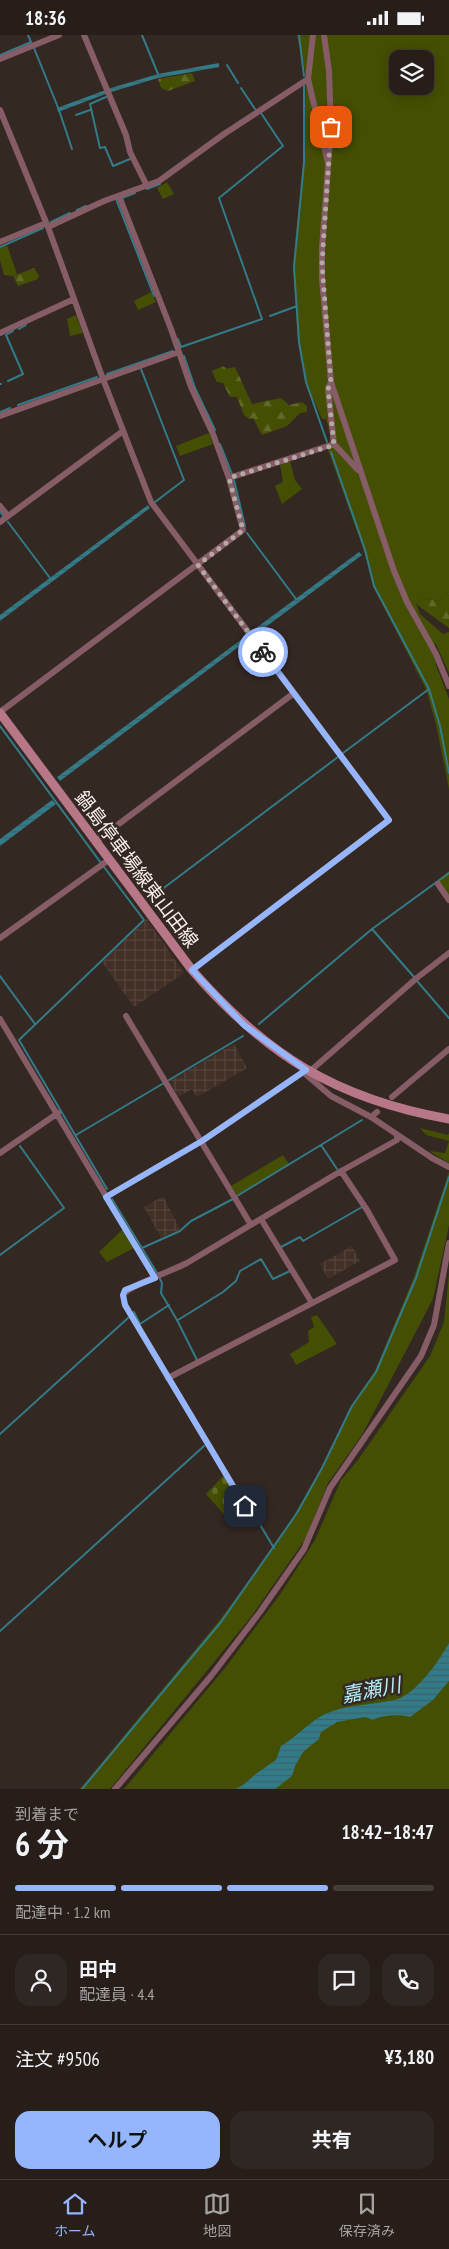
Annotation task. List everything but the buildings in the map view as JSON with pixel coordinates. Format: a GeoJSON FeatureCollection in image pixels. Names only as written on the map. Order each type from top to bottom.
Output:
{"type":"FeatureCollection","features":[{"type":"Feature","properties":{"kind":"main road","name":"鍋島停車場線東山田線"},"geometry":{"type":"LineString","coordinates":[[0,713],[96,841],[105,862],[192,970],[244,1025],[306,1071],[352,1092],[392,1107],[449,1119]]}},
{"type":"Feature","properties":{"kind":"street"},"geometry":{"type":"LineString","coordinates":[[0,59],[59,35]]}},
{"type":"Feature","properties":{"kind":"street"},"geometry":{"type":"LineString","coordinates":[[84,35],[126,135],[130,152],[147,186]]}},
{"type":"Feature","properties":{"kind":"street"},"geometry":{"type":"LineString","coordinates":[[313,35],[308,79],[328,167]]}},
{"type":"Feature","properties":{"kind":"street"},"geometry":{"type":"LineString","coordinates":[[324,35],[330,71],[331,127],[322,249],[322,279],[331,382],[360,473],[404,594],[436,654],[449,686]]}},
{"type":"Feature","properties":{"kind":"street"},"geometry":{"type":"LineString","coordinates":[[0,242],[164,178],[224,134],[308,79]]}},
{"type":"Feature","properties":{"kind":"street"},"geometry":{"type":"LineString","coordinates":[[0,110],[47,225],[103,379],[151,502],[389,820],[192,970]]}},
{"type":"Feature","properties":{"kind":"street"},"geometry":{"type":"LineString","coordinates":[[0,713],[243,530],[229,478],[118,196]]}},
{"type":"Feature","properties":{"kind":"street"},"geometry":{"type":"LineString","coordinates":[[0,333],[74,299]]}},
{"type":"Feature","properties":{"kind":"street"},"geometry":{"type":"LineString","coordinates":[[0,416],[179,353]]}},
{"type":"Feature","properties":{"kind":"street"},"geometry":{"type":"LineString","coordinates":[[331,382],[328,389],[334,445],[360,473]]}},
{"type":"Feature","properties":{"kind":"street"},"geometry":{"type":"LineString","coordinates":[[0,522],[123,431]]}},
{"type":"Feature","properties":{"kind":"street"},"geometry":{"type":"LineString","coordinates":[[229,478],[334,445]]}},
{"type":"Feature","properties":{"kind":"street"},"geometry":{"type":"LineString","coordinates":[[0,505],[8,516]]}},
{"type":"Feature","properties":{"kind":"street"},"geometry":{"type":"LineString","coordinates":[[96,841],[294,693]]}},
{"type":"Feature","properties":{"kind":"street"},"geometry":{"type":"LineString","coordinates":[[0,938],[105,862]]}},
{"type":"Feature","properties":{"kind":"street"},"geometry":{"type":"LineString","coordinates":[[438,884],[449,900]]}},
{"type":"Feature","properties":{"kind":"street"},"geometry":{"type":"LineString","coordinates":[[106,1197],[202,1141],[306,1071],[449,953]]}},
{"type":"Feature","properties":{"kind":"street"},"geometry":{"type":"LineString","coordinates":[[126,1016],[251,1225]]}},
{"type":"Feature","properties":{"kind":"street"},"geometry":{"type":"LineString","coordinates":[[0,1019],[58,1113],[106,1197],[158,1277]]}},
{"type":"Feature","properties":{"kind":"street"},"geometry":{"type":"LineString","coordinates":[[392,1097],[449,1049]]}},
{"type":"Feature","properties":{"kind":"street"},"geometry":{"type":"LineString","coordinates":[[306,1071],[331,1096],[371,1117],[432,1159],[449,1167]]}},
{"type":"Feature","properties":{"kind":"street"},"geometry":{"type":"LineString","coordinates":[[371,1117],[377,1111]]}},
{"type":"Feature","properties":{"kind":"street"},"geometry":{"type":"LineString","coordinates":[[0,1153],[58,1113]]}},
{"type":"Feature","properties":{"kind":"street"},"geometry":{"type":"LineString","coordinates":[[245,1506],[171,1377],[123,1299],[125,1290],[187,1263],[341,1171],[397,1140],[397,1135]]}},
{"type":"Feature","properties":{"kind":"street"},"geometry":{"type":"LineString","coordinates":[[171,1377],[395,1261],[367,1210],[341,1171]]}},
{"type":"Feature","properties":{"kind":"street"},"geometry":{"type":"LineString","coordinates":[[261,1219],[312,1303]]}},
{"type":"Feature","properties":{"kind":"street"},"geometry":{"type":"LineString","coordinates":[[115,1789],[238,1641],[304,1549],[330,1489],[420,1356],[434,1325],[449,1243]]}},
{"type":"Feature","properties":{"kind":"shaded area"},"geometry":{"type":"Polygon","coordinates":[[[147,919],[184,973],[134,1007],[102,962],[147,919]]]}},
{"type":"Feature","properties":{"kind":"shaded area"},"geometry":{"type":"Polygon","coordinates":[[[234,1044],[247,1068],[197,1097],[192,1089],[178,1097],[170,1081],[234,1044]]]}},
{"type":"Feature","properties":{"kind":"shaded area"},"geometry":{"type":"Polygon","coordinates":[[[163,1196],[180,1229],[161,1238],[144,1207],[163,1196]]]}},
{"type":"Feature","properties":{"kind":"shaded area"},"geometry":{"type":"Polygon","coordinates":[[[352,1246],[360,1261],[328,1279],[320,1264],[352,1246]]]}},
{"type":"Feature","properties":{"kind":"green space"},"geometry":{"type":"Polygon","coordinates":[[[297,35],[449,35],[449,593],[439,601],[422,598],[416,604],[420,614],[443,634],[449,632],[449,673],[435,642],[436,665],[449,699],[449,789],[436,724],[426,689],[373,586],[366,556],[328,450],[331,435],[326,419],[322,419],[305,381],[298,342],[293,266],[303,162],[306,75],[297,35]]]}},
{"type":"Feature","properties":{"kind":"green space"},"geometry":{"type":"Polygon","coordinates":[[[192,73],[195,81],[168,91],[161,88],[158,79],[192,73]]]}},
{"type":"Feature","properties":{"kind":"green space"},"geometry":{"type":"Polygon","coordinates":[[[167,182],[174,194],[163,199],[157,188],[167,182]]]}},
{"type":"Feature","properties":{"kind":"green space"},"geometry":{"type":"Polygon","coordinates":[[[7,245],[17,274],[13,276],[4,275],[0,260],[0,248],[7,245]]]}},
{"type":"Feature","properties":{"kind":"green space"},"geometry":{"type":"Polygon","coordinates":[[[34,268],[39,276],[38,279],[18,286],[13,276],[34,268]]]}},
{"type":"Feature","properties":{"kind":"green space"},"geometry":{"type":"Polygon","coordinates":[[[151,292],[156,302],[138,310],[134,301],[151,292]]]}},
{"type":"Feature","properties":{"kind":"green space"},"geometry":{"type":"Polygon","coordinates":[[[76,315],[83,333],[70,336],[67,319],[76,315]]]}},
{"type":"Feature","properties":{"kind":"green space"},"geometry":{"type":"Polygon","coordinates":[[[223,366],[227,369],[235,367],[252,404],[281,398],[289,405],[302,402],[307,406],[307,412],[300,413],[287,426],[262,435],[253,418],[249,419],[244,415],[237,397],[230,397],[223,383],[217,382],[212,371],[223,366]]]}},
{"type":"Feature","properties":{"kind":"green space"},"geometry":{"type":"Polygon","coordinates":[[[209,433],[213,444],[180,456],[176,446],[209,433]]]}},
{"type":"Feature","properties":{"kind":"green space"},"geometry":{"type":"Polygon","coordinates":[[[290,461],[295,480],[302,489],[282,504],[275,486],[283,482],[280,464],[290,461]]]}},
{"type":"Feature","properties":{"kind":"green space"},"geometry":{"type":"Polygon","coordinates":[[[449,593],[449,628],[416,604],[422,598],[439,601],[449,593]]]}},
{"type":"Feature","properties":{"kind":"green space"},"geometry":{"type":"Polygon","coordinates":[[[449,871],[449,896],[438,880],[449,871]]]}},
{"type":"Feature","properties":{"kind":"green space"},"geometry":{"type":"Polygon","coordinates":[[[420,1128],[448,1135],[449,1133],[449,1141],[426,1135],[420,1128]]]}},
{"type":"Feature","properties":{"kind":"green space"},"geometry":{"type":"Polygon","coordinates":[[[449,1141],[449,1163],[429,1151],[445,1153],[449,1141]]]}},
{"type":"Feature","properties":{"kind":"green space"},"geometry":{"type":"Polygon","coordinates":[[[283,1155],[289,1164],[237,1195],[231,1186],[283,1155]]]}},
{"type":"Feature","properties":{"kind":"green space"},"geometry":{"type":"Polygon","coordinates":[[[449,1172],[449,1225],[433,1299],[362,1435],[328,1483],[306,1538],[251,1617],[110,1789],[80,1789],[219,1621],[274,1547],[296,1512],[321,1468],[351,1406],[375,1371],[414,1277],[449,1172]]]}},
{"type":"Feature","properties":{"kind":"green space"},"geometry":{"type":"Polygon","coordinates":[[[123,1229],[134,1248],[107,1262],[99,1252],[123,1229]]]}},
{"type":"Feature","properties":{"kind":"green space"},"geometry":{"type":"Polygon","coordinates":[[[449,1274],[449,1789],[124,1789],[225,1668],[281,1593],[315,1540],[341,1480],[358,1460],[430,1356],[444,1322],[449,1274]]]}},
{"type":"Feature","properties":{"kind":"green space"},"geometry":{"type":"Polygon","coordinates":[[[317,1315],[337,1344],[296,1365],[290,1354],[309,1342],[308,1331],[314,1327],[311,1317],[317,1315]]]}},
{"type":"Feature","properties":{"kind":"green space"},"geometry":{"type":"Polygon","coordinates":[[[224,1475],[242,1506],[228,1519],[206,1494],[224,1475]]]}},
{"type":"Feature","properties":{"kind":"water"},"geometry":{"type":"Polygon","coordinates":[[[219,63],[219,67],[158,78],[111,92],[58,112],[57,108],[111,88],[158,74],[219,63]]]}},
{"type":"Feature","properties":{"kind":"water"},"geometry":{"type":"Polygon","coordinates":[[[148,505],[150,508],[0,621],[0,615],[148,505]]]}},
{"type":"Feature","properties":{"kind":"water"},"geometry":{"type":"Polygon","coordinates":[[[359,552],[362,555],[255,635],[252,631],[359,552]]]}},
{"type":"Feature","properties":{"kind":"water"},"geometry":{"type":"Polygon","coordinates":[[[246,636],[249,639],[60,781],[57,777],[246,636]]]}},
{"type":"Feature","properties":{"kind":"water"},"geometry":{"type":"Polygon","coordinates":[[[52,800],[56,804],[0,846],[0,839],[52,800]]]}},
{"type":"Feature","properties":{"kind":"water"},"geometry":{"type":"Polygon","coordinates":[[[449,1643],[449,1681],[433,1700],[410,1717],[391,1715],[373,1720],[365,1717],[337,1722],[321,1732],[319,1739],[303,1752],[292,1776],[275,1789],[235,1789],[276,1760],[281,1746],[323,1715],[346,1707],[394,1700],[410,1692],[426,1677],[449,1643]]]}},
{"type":"Feature","properties":{"kind":"waterway"},"geometry":{"type":"LineString","coordinates":[[0,55],[31,42],[28,35]]}},
{"type":"Feature","properties":{"kind":"waterway"},"geometry":{"type":"LineString","coordinates":[[142,35],[158,74]]}},
{"type":"Feature","properties":{"kind":"waterway"},"geometry":{"type":"LineString","coordinates":[[299,35],[304,76]]}},
{"type":"Feature","properties":{"kind":"waterway"},"geometry":{"type":"LineString","coordinates":[[34,48],[59,110],[72,149]]}},
{"type":"Feature","properties":{"kind":"waterway"},"geometry":{"type":"LineString","coordinates":[[227,65],[238,83]]}},
{"type":"Feature","properties":{"kind":"waterway"},"geometry":{"type":"LineString","coordinates":[[304,85],[304,163],[294,267],[299,342],[306,382],[327,442]]}},
{"type":"Feature","properties":{"kind":"waterway"},"geometry":{"type":"LineString","coordinates":[[241,88],[255,109]]}},
{"type":"Feature","properties":{"kind":"waterway"},"geometry":{"type":"LineString","coordinates":[[106,97],[90,104],[100,148],[105,147],[113,166],[130,159]]}},
{"type":"Feature","properties":{"kind":"waterway"},"geometry":{"type":"LineString","coordinates":[[76,115],[90,110]]}},
{"type":"Feature","properties":{"kind":"waterway"},"geometry":{"type":"LineString","coordinates":[[178,339],[181,347],[262,319],[219,198],[283,146],[261,113]]}},
{"type":"Feature","properties":{"kind":"waterway"},"geometry":{"type":"LineString","coordinates":[[147,189],[160,184]]}},
{"type":"Feature","properties":{"kind":"waterway"},"geometry":{"type":"LineString","coordinates":[[122,198],[135,193]]}},
{"type":"Feature","properties":{"kind":"waterway"},"geometry":{"type":"LineString","coordinates":[[116,199],[154,296]]}},
{"type":"Feature","properties":{"kind":"waterway"},"geometry":{"type":"LineString","coordinates":[[77,210],[86,206]]}},
{"type":"Feature","properties":{"kind":"waterway"},"geometry":{"type":"LineString","coordinates":[[51,222],[70,213]]}},
{"type":"Feature","properties":{"kind":"waterway"},"geometry":{"type":"LineString","coordinates":[[0,247],[43,228]]}},
{"type":"Feature","properties":{"kind":"waterway"},"geometry":{"type":"LineString","coordinates":[[270,316],[297,306]]}},
{"type":"Feature","properties":{"kind":"waterway"},"geometry":{"type":"LineString","coordinates":[[19,329],[26,325]]}},
{"type":"Feature","properties":{"kind":"waterway"},"geometry":{"type":"LineString","coordinates":[[8,381],[23,374],[6,335],[13,331]]}},
{"type":"Feature","properties":{"kind":"waterway"},"geometry":{"type":"LineString","coordinates":[[107,374],[173,351]]}},
{"type":"Feature","properties":{"kind":"waterway"},"geometry":{"type":"LineString","coordinates":[[184,356],[195,388],[215,430]]}},
{"type":"Feature","properties":{"kind":"waterway"},"geometry":{"type":"LineString","coordinates":[[141,369],[184,480],[155,502]]}},
{"type":"Feature","properties":{"kind":"waterway"},"geometry":{"type":"LineString","coordinates":[[18,405],[97,377]]}},
{"type":"Feature","properties":{"kind":"waterway"},"geometry":{"type":"LineString","coordinates":[[0,412],[10,408]]}},
{"type":"Feature","properties":{"kind":"waterway"},"geometry":{"type":"LineString","coordinates":[[220,444],[232,474]]}},
{"type":"Feature","properties":{"kind":"waterway"},"geometry":{"type":"LineString","coordinates":[[331,452],[365,550],[374,586],[429,689],[440,726],[449,773]]}},
{"type":"Feature","properties":{"kind":"waterway"},"geometry":{"type":"LineString","coordinates":[[234,480],[245,526]]}},
{"type":"Feature","properties":{"kind":"waterway"},"geometry":{"type":"LineString","coordinates":[[0,511],[3,516]]}},
{"type":"Feature","properties":{"kind":"waterway"},"geometry":{"type":"LineString","coordinates":[[8,522],[50,578]]}},
{"type":"Feature","properties":{"kind":"waterway"},"geometry":{"type":"LineString","coordinates":[[247,533],[296,599]]}},
{"type":"Feature","properties":{"kind":"waterway"},"geometry":{"type":"LineString","coordinates":[[343,753],[429,689]]}},
{"type":"Feature","properties":{"kind":"waterway"},"geometry":{"type":"LineString","coordinates":[[0,726],[101,863]]}},
{"type":"Feature","properties":{"kind":"waterway"},"geometry":{"type":"LineString","coordinates":[[149,899],[338,757]]}},
{"type":"Feature","properties":{"kind":"waterway"},"geometry":{"type":"LineString","coordinates":[[104,867],[144,920],[19,1040],[107,1189]]}},
{"type":"Feature","properties":{"kind":"waterway"},"geometry":{"type":"LineString","coordinates":[[259,1024],[372,929],[449,873]]}},
{"type":"Feature","properties":{"kind":"waterway"},"geometry":{"type":"LineString","coordinates":[[372,929],[414,977]]}},
{"type":"Feature","properties":{"kind":"waterway"},"geometry":{"type":"LineString","coordinates":[[0,976],[35,1024]]}},
{"type":"Feature","properties":{"kind":"waterway"},"geometry":{"type":"LineString","coordinates":[[417,981],[449,1018]]}},
{"type":"Feature","properties":{"kind":"waterway"},"geometry":{"type":"LineString","coordinates":[[169,1080],[243,1036]]}},
{"type":"Feature","properties":{"kind":"waterway"},"geometry":{"type":"LineString","coordinates":[[76,1135],[164,1083]]}},
{"type":"Feature","properties":{"kind":"waterway"},"geometry":{"type":"LineString","coordinates":[[237,1196],[362,1120]]}},
{"type":"Feature","properties":{"kind":"waterway"},"geometry":{"type":"LineString","coordinates":[[321,1145],[337,1169]]}},
{"type":"Feature","properties":{"kind":"waterway"},"geometry":{"type":"LineString","coordinates":[[0,1255],[64,1208],[20,1146]]}},
{"type":"Feature","properties":{"kind":"waterway"},"geometry":{"type":"LineString","coordinates":[[82,1789],[221,1622],[297,1513],[322,1468],[352,1406],[376,1372],[416,1278],[449,1177]]}},
{"type":"Feature","properties":{"kind":"waterway"},"geometry":{"type":"LineString","coordinates":[[112,1199],[157,1273],[162,1283],[161,1293],[177,1320],[196,1361]]}},
{"type":"Feature","properties":{"kind":"waterway"},"geometry":{"type":"LineString","coordinates":[[142,1248],[180,1231],[191,1221],[233,1199]]}},
{"type":"Feature","properties":{"kind":"waterway"},"geometry":{"type":"LineString","coordinates":[[281,1247],[300,1237],[303,1241],[362,1207]]}},
{"type":"Feature","properties":{"kind":"waterway"},"geometry":{"type":"LineString","coordinates":[[178,1320],[223,1292],[236,1281],[240,1271],[261,1259],[273,1279],[290,1271]]}},
{"type":"Feature","properties":{"kind":"waterway"},"geometry":{"type":"LineString","coordinates":[[134,1312],[140,1324],[169,1305]]}},
{"type":"Feature","properties":{"kind":"waterway"},"geometry":{"type":"LineString","coordinates":[[0,1434],[128,1318]]}},
{"type":"Feature","properties":{"kind":"waterway"},"geometry":{"type":"LineString","coordinates":[[0,1631],[204,1446]]}},
{"type":"Feature","properties":{"kind":"waterway"},"geometry":{"type":"LineString","coordinates":[[247,1503],[274,1548]]}},
{"type":"Feature","properties":{"kind":"way so far"},"geometry":{"type":"LineString","coordinates":[[263,652],[198,565],[243,530],[229,478],[334,445],[328,389],[331,382],[322,279],[322,249],[331,127]]}},
{"type":"Feature","properties":{"kind":"route"},"geometry":{"type":"LineString","coordinates":[[245,1506],[125,1305],[123,1295],[125,1290],[155,1278],[106,1197],[202,1141],[306,1070],[270,1046],[244,1025],[220,1002],[192,970],[389,820],[263,652]]}},
{"type":"Feature","properties":{"kind":"water label","name":"嘉瀬川"},"geometry":{"type":"Point","coordinates":[371,1690]}}]}
